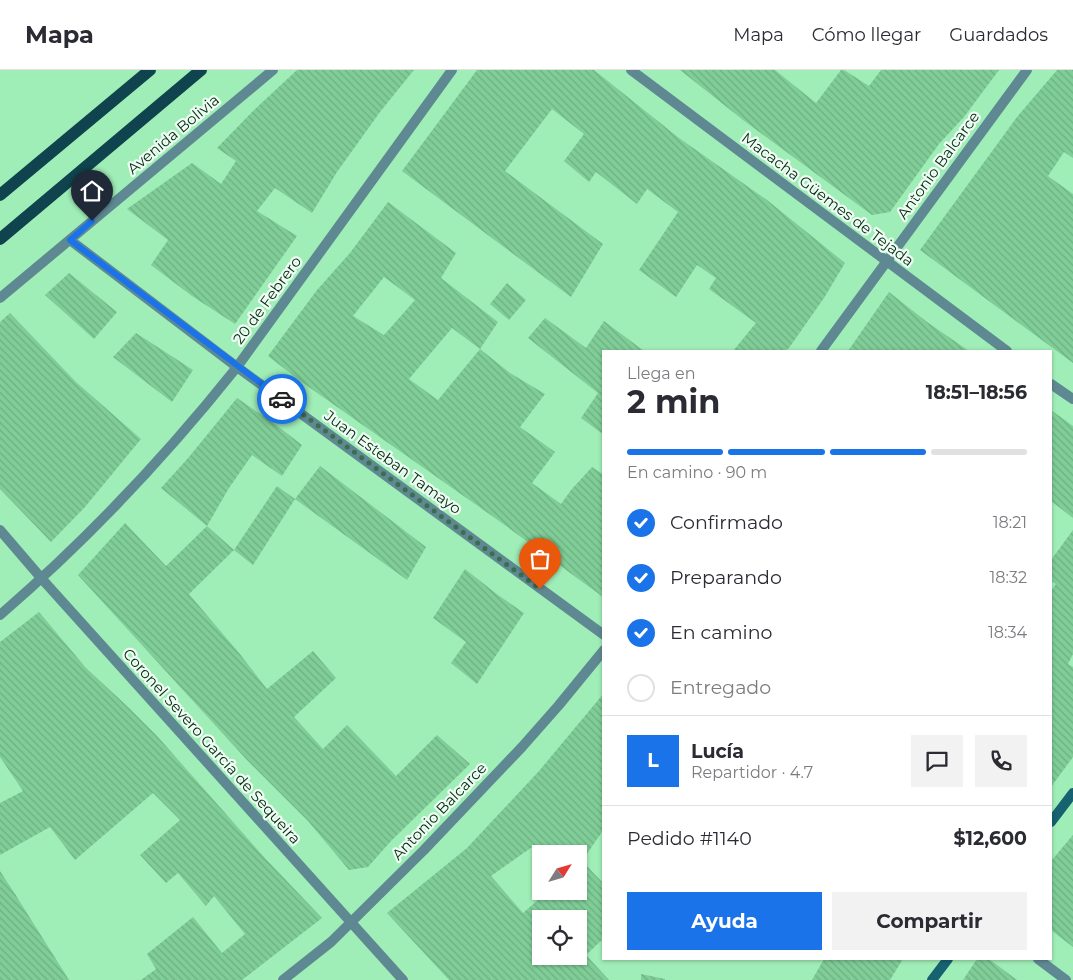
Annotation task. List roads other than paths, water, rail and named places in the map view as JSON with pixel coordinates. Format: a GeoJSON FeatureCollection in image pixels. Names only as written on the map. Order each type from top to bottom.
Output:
{"type":"FeatureCollection","features":[{"type":"Feature","properties":{"kind":"main road"},"geometry":{"type":"LineString","coordinates":[[0,195],[150,70]]}},
{"type":"Feature","properties":{"kind":"main road"},"geometry":{"type":"LineString","coordinates":[[0,239],[201,70]]}},
{"type":"Feature","properties":{"kind":"street","name":"Avenida Bolivia"},"geometry":{"type":"LineString","coordinates":[[0,298],[273,70]]}},
{"type":"Feature","properties":{"kind":"street","name":"20 de Febrero"},"geometry":{"type":"LineString","coordinates":[[0,615],[42,579],[168,449],[205,407],[237,367],[452,70]]}},
{"type":"Feature","properties":{"kind":"street","name":"Macacha Güemes de Tejada"},"geometry":{"type":"LineString","coordinates":[[631,70],[1006,350]]}},
{"type":"Feature","properties":{"kind":"street","name":"Antonio Balcarce"},"geometry":{"type":"LineString","coordinates":[[822,350],[1027,70]]}},
{"type":"Feature","properties":{"kind":"street","name":"Juan Esteban Tamayo"},"geometry":{"type":"LineString","coordinates":[[70,240],[237,367],[602,634]]}},
{"type":"Feature","properties":{"kind":"street"},"geometry":{"type":"LineString","coordinates":[[1052,385],[1073,400]]}},
{"type":"Feature","properties":{"kind":"street","name":"Coronel Severo García de Sequeira"},"geometry":{"type":"LineString","coordinates":[[0,530],[403,980]]}},
{"type":"Feature","properties":{"kind":"street","name":"Antonio Balcarce"},"geometry":{"type":"LineString","coordinates":[[283,980],[331,942],[424,850],[560,705],[602,652]]}},
{"type":"Feature","properties":{"kind":"street"},"geometry":{"type":"LineString","coordinates":[[1052,821],[1073,793]]}},
{"type":"Feature","properties":{"kind":"street"},"geometry":{"type":"LineString","coordinates":[[932,980],[947,960]]}},
{"type":"Feature","properties":{"kind":"street"},"geometry":{"type":"LineString","coordinates":[[1039,960],[1066,980]]}}]}
